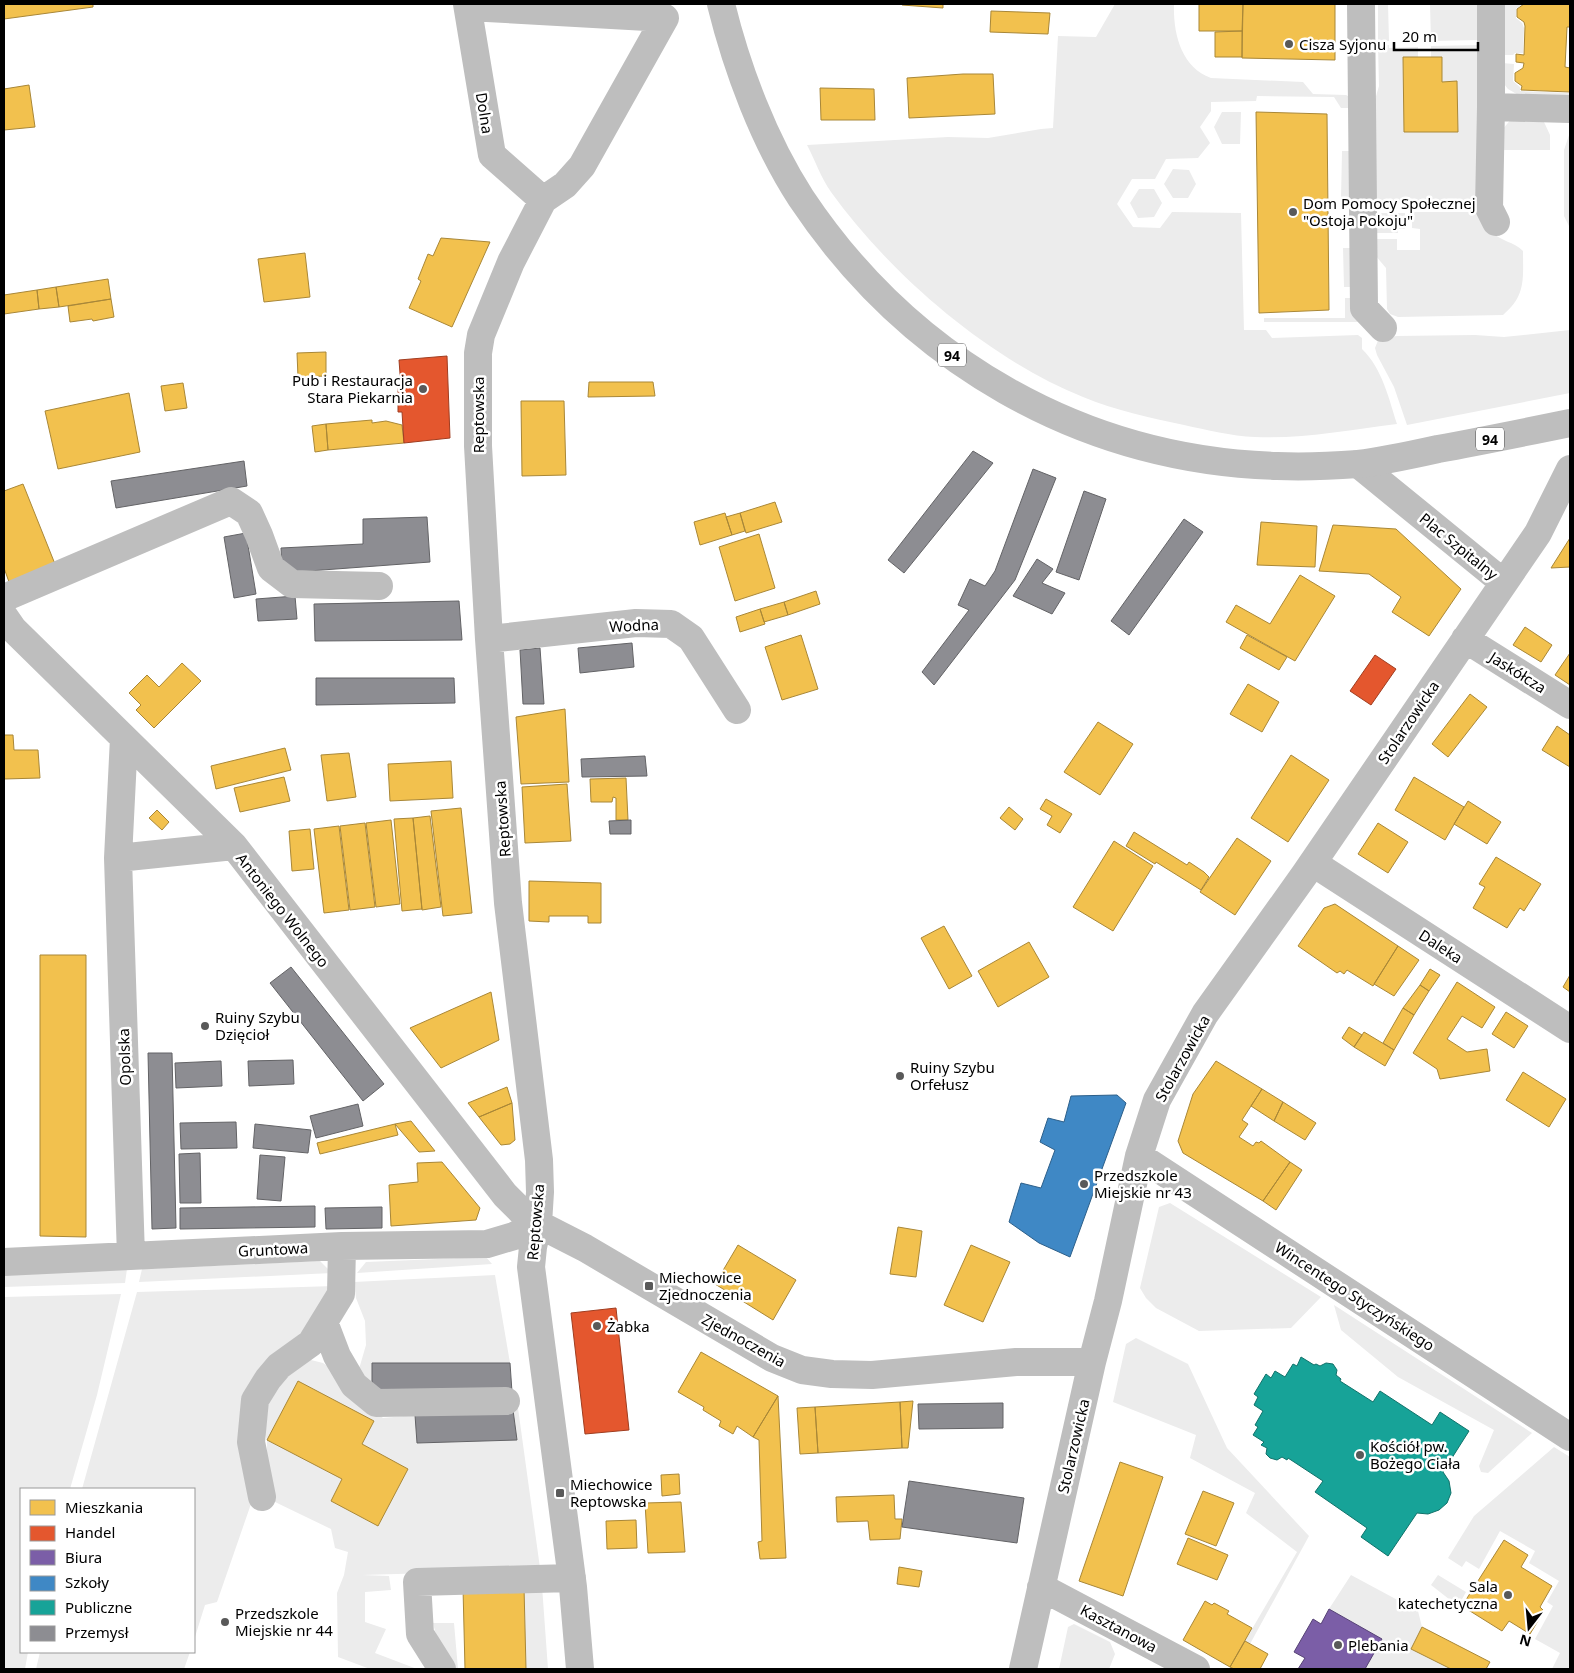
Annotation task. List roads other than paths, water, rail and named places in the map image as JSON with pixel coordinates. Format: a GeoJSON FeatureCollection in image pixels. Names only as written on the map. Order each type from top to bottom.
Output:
{"type":"FeatureCollection","features":[{"type":"Feature","properties":{"kind":"street","name":"94"},"geometry":{"type":"LineString","coordinates":[[721,4],[731,42],[751,99],[770,142],[800,196],[832,240],[866,280],[902,316],[988,381],[1027,402],[1071,423],[1113,439],[1161,452],[1222,462],[1278,466],[1358,464],[1570,423]]}},
{"type":"Feature","properties":{"kind":"street"},"geometry":{"type":"LineString","coordinates":[[1361,4],[1364,308],[1383,328]]}},
{"type":"Feature","properties":{"kind":"street"},"geometry":{"type":"LineString","coordinates":[[1491,4],[1489,208],[1496,222]]}},
{"type":"Feature","properties":{"kind":"street","name":"Reptowska"},"geometry":{"type":"LineString","coordinates":[[467,6],[665,18],[582,166],[565,185],[543,200],[511,262],[480,335],[478,353],[478,446],[489,639],[508,904],[539,1160],[538,1224],[531,1267],[572,1578],[580,1669]]}},
{"type":"Feature","properties":{"kind":"street","name":"Dolna"},"geometry":{"type":"LineString","coordinates":[[467,6],[492,155],[543,200]]}},
{"type":"Feature","properties":{"kind":"street"},"geometry":{"type":"LineString","coordinates":[[1491,106],[1570,109]]}},
{"type":"Feature","properties":{"kind":"street","name":"Plac Szpitalny"},"geometry":{"type":"LineString","coordinates":[[1358,464],[1504,583],[1538,533],[1570,469]]}},
{"type":"Feature","properties":{"kind":"street"},"geometry":{"type":"LineString","coordinates":[[4,598],[231,502],[250,513],[271,568],[292,584],[379,586]]}},
{"type":"Feature","properties":{"kind":"street","name":"Stolarzowicka"},"geometry":{"type":"LineString","coordinates":[[1023,1669],[1092,1362],[1108,1302],[1139,1156],[1157,1100],[1205,1014],[1313,863],[1504,583]]}},
{"type":"Feature","properties":{"kind":"street","name":"Antoniego Wolnego"},"geometry":{"type":"LineString","coordinates":[[4,616],[13,629],[234,846],[505,1195],[538,1224]]}},
{"type":"Feature","properties":{"kind":"street","name":"Wodna"},"geometry":{"type":"LineString","coordinates":[[489,639],[636,623],[671,624],[691,638],[736,710]]}},
{"type":"Feature","properties":{"kind":"street","name":"Jaskółcza"},"geometry":{"type":"LineString","coordinates":[[1466,639],[1570,705]]}},
{"type":"Feature","properties":{"kind":"street","name":"Opolska"},"geometry":{"type":"LineString","coordinates":[[124,738],[118,858],[131,1256]]}},
{"type":"Feature","properties":{"kind":"street"},"geometry":{"type":"LineString","coordinates":[[118,858],[234,846]]}},
{"type":"Feature","properties":{"kind":"street","name":"Daleka"},"geometry":{"type":"LineString","coordinates":[[1313,863],[1570,1029]]}},
{"type":"Feature","properties":{"kind":"street","name":"Wincentego Styczyńskiego"},"geometry":{"type":"LineString","coordinates":[[1139,1156],[1570,1437]]}},
{"type":"Feature","properties":{"kind":"street","name":"Gruntowa"},"geometry":{"type":"LineString","coordinates":[[4,1262],[342,1246],[488,1244],[514,1236],[538,1224]]}},
{"type":"Feature","properties":{"kind":"street","name":"Zjednoczenia"},"geometry":{"type":"LineString","coordinates":[[538,1224],[586,1248],[772,1358],[802,1370],[832,1374],[872,1375],[1016,1362],[1092,1362]]}},
{"type":"Feature","properties":{"kind":"street"},"geometry":{"type":"LineString","coordinates":[[262,1497],[251,1442],[255,1400],[268,1379],[280,1366],[311,1343],[341,1294],[342,1246]]}},
{"type":"Feature","properties":{"kind":"street"},"geometry":{"type":"LineString","coordinates":[[324,1322],[337,1356],[354,1385],[376,1403],[506,1401]]}},
{"type":"Feature","properties":{"kind":"street"},"geometry":{"type":"LineString","coordinates":[[442,1669],[420,1634],[417,1582],[572,1578]]}},
{"type":"Feature","properties":{"kind":"street","name":"Kasztanowa"},"geometry":{"type":"LineString","coordinates":[[1041,1587],[1196,1669]]}},
{"type":"Feature","properties":{"kind":"place","name":"Cisza Syjonu"},"geometry":{"type":"Point","coordinates":[1289,44]}},
{"type":"Feature","properties":{"kind":"place","name":"Dom Pomocy Społecznej \"Ostoja Pokoju\""},"geometry":{"type":"Point","coordinates":[1293,212]}},
{"type":"Feature","properties":{"kind":"place","name":"Pub i Restauracja Stara Piekarnia"},"geometry":{"type":"Point","coordinates":[423,389]}},
{"type":"Feature","properties":{"kind":"place","name":"Ruiny Szybu Dzięcioł"},"geometry":{"type":"Point","coordinates":[205,1026]}},
{"type":"Feature","properties":{"kind":"place","name":"Ruiny Szybu Orfełusz"},"geometry":{"type":"Point","coordinates":[900,1076]}},
{"type":"Feature","properties":{"kind":"place","name":"Przedszkole Miejskie nr 43"},"geometry":{"type":"Point","coordinates":[1084,1184]}},
{"type":"Feature","properties":{"kind":"place","name":"Miechowice Zjednoczenia"},"geometry":{"type":"Point","coordinates":[649,1286]}},
{"type":"Feature","properties":{"kind":"place","name":"Żabka"},"geometry":{"type":"Point","coordinates":[597,1326]}},
{"type":"Feature","properties":{"kind":"place","name":"Kościół pw. Bożego Ciała"},"geometry":{"type":"Point","coordinates":[1360,1455]}},
{"type":"Feature","properties":{"kind":"place","name":"Miechowice Reptowska"},"geometry":{"type":"Point","coordinates":[560,1493]}},
{"type":"Feature","properties":{"kind":"place","name":"Sala katechetyczna"},"geometry":{"type":"Point","coordinates":[1508,1595]}},
{"type":"Feature","properties":{"kind":"place","name":"Przedszkole Miejskie nr 44"},"geometry":{"type":"Point","coordinates":[225,1622]}},
{"type":"Feature","properties":{"kind":"place","name":"Plebania"},"geometry":{"type":"Point","coordinates":[1338,1645]}}]}
